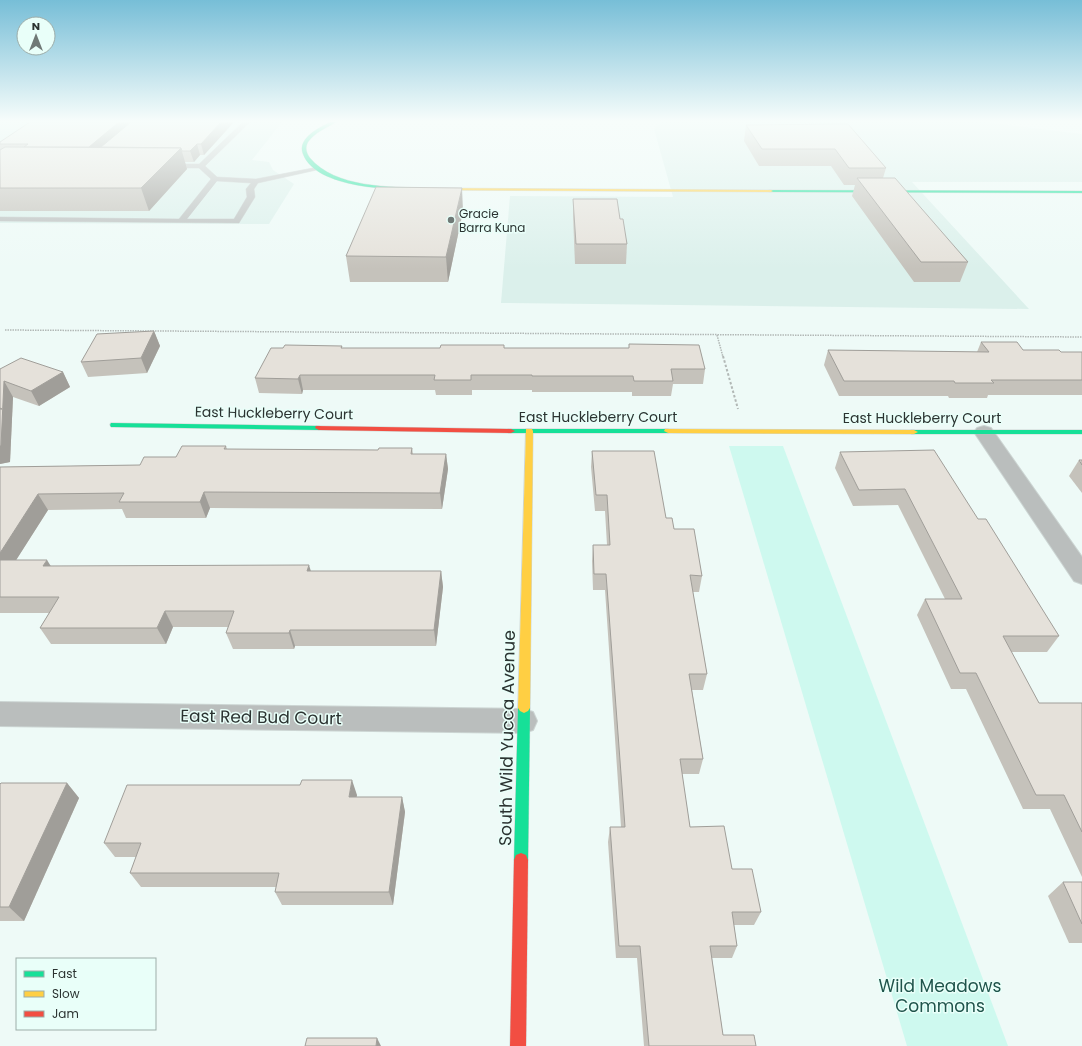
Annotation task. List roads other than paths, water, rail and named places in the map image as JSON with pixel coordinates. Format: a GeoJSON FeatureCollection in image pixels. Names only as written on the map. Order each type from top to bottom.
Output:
{"type":"FeatureCollection","features":[{"type":"Feature","properties":{"kind":"street"},"geometry":{"type":"LineString","coordinates":[[321,171],[329,175],[384,188],[1082,192]]}},
{"type":"Feature","properties":{"kind":"street","name":"East Huckleberry Court"},"geometry":{"type":"LineString","coordinates":[[114,425],[529,431],[1082,432]]}},
{"type":"Feature","properties":{"kind":"street","name":"South Wild Yucca Avenue"},"geometry":{"type":"LineString","coordinates":[[518,1046],[529,431]]}},
{"type":"Feature","properties":{"kind":"street"},"geometry":{"type":"LineString","coordinates":[[984,432],[1082,576]]}},
{"type":"Feature","properties":{"kind":"street","name":"East Red Bud Court"},"geometry":{"type":"LineString","coordinates":[[0,714],[523,720]]}},
{"type":"Feature","properties":{"kind":"lane"},"geometry":{"type":"LineString","coordinates":[[206,171],[215,179],[256,181],[309,171]]}},
{"type":"Feature","properties":{"kind":"lane"},"geometry":{"type":"LineString","coordinates":[[181,221],[215,179]]}},
{"type":"Feature","properties":{"kind":"lane"},"geometry":{"type":"LineString","coordinates":[[0,219],[236,221],[251,196],[250,189],[256,181]]}},
{"type":"Feature","properties":{"kind":"place","name":"Gracie Barra Kuna"},"geometry":{"type":"Point","coordinates":[451,220]}},
{"type":"Feature","properties":{"kind":"park label","name":"Wild Meadows Commons"},"geometry":{"type":"Point","coordinates":[940,996]}}]}
